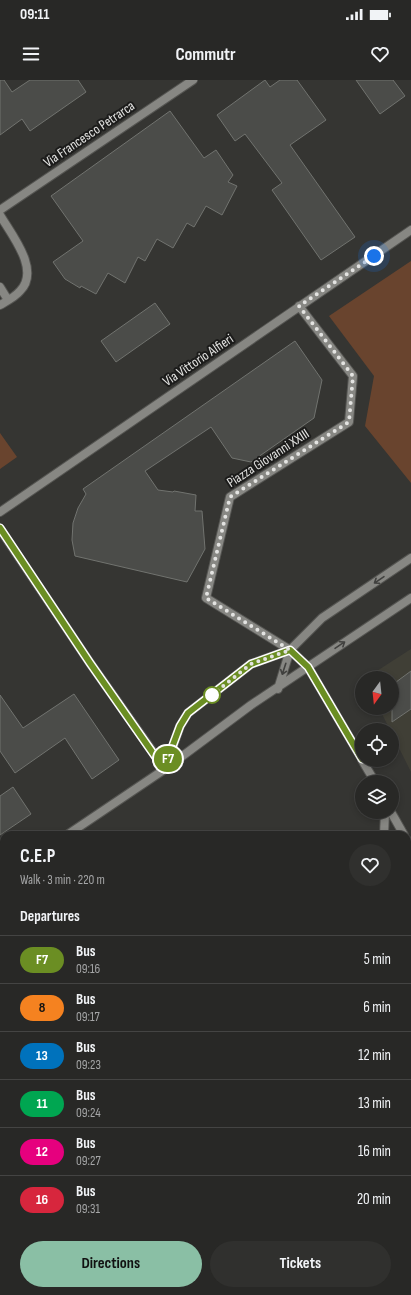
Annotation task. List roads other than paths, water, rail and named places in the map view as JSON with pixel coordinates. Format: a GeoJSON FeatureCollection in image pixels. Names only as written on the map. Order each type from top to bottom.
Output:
{"type":"FeatureCollection","features":[{"type":"Feature","properties":{"kind":"street","name":"Via Francesco Petrarca"},"geometry":{"type":"LineString","coordinates":[[0,210],[193,80]]}},
{"type":"Feature","properties":{"kind":"street"},"geometry":{"type":"LineString","coordinates":[[0,215],[26,261],[28,277],[21,290],[0,306]]}},
{"type":"Feature","properties":{"kind":"street","name":"Via Vittorio Alfieri"},"geometry":{"type":"LineString","coordinates":[[0,512],[411,230]]}},
{"type":"Feature","properties":{"kind":"street"},"geometry":{"type":"LineString","coordinates":[[0,287],[8,300]]}},
{"type":"Feature","properties":{"kind":"street","name":"Piazza Giovanni XXIII"},"geometry":{"type":"LineString","coordinates":[[299,306],[353,376],[349,422],[230,497],[206,598],[290,650],[308,667],[355,748]]}},
{"type":"Feature","properties":{"kind":"street"},"geometry":{"type":"LineString","coordinates":[[0,528],[90,663],[164,769]]}},
{"type":"Feature","properties":{"kind":"street"},"geometry":{"type":"LineString","coordinates":[[164,769],[180,726],[188,713],[251,664],[290,650],[322,618],[411,558]]}},
{"type":"Feature","properties":{"kind":"street"},"geometry":{"type":"LineString","coordinates":[[73,831],[164,769],[251,706],[411,598]]}},
{"type":"Feature","properties":{"kind":"street"},"geometry":{"type":"LineString","coordinates":[[278,689],[290,650]]}},
{"type":"Feature","properties":{"kind":"street"},"geometry":{"type":"LineString","coordinates":[[384,831],[385,819]]}},
{"type":"Feature","properties":{"kind":"street"},"geometry":{"type":"LineString","coordinates":[[396,819],[402,831]]}}]}
